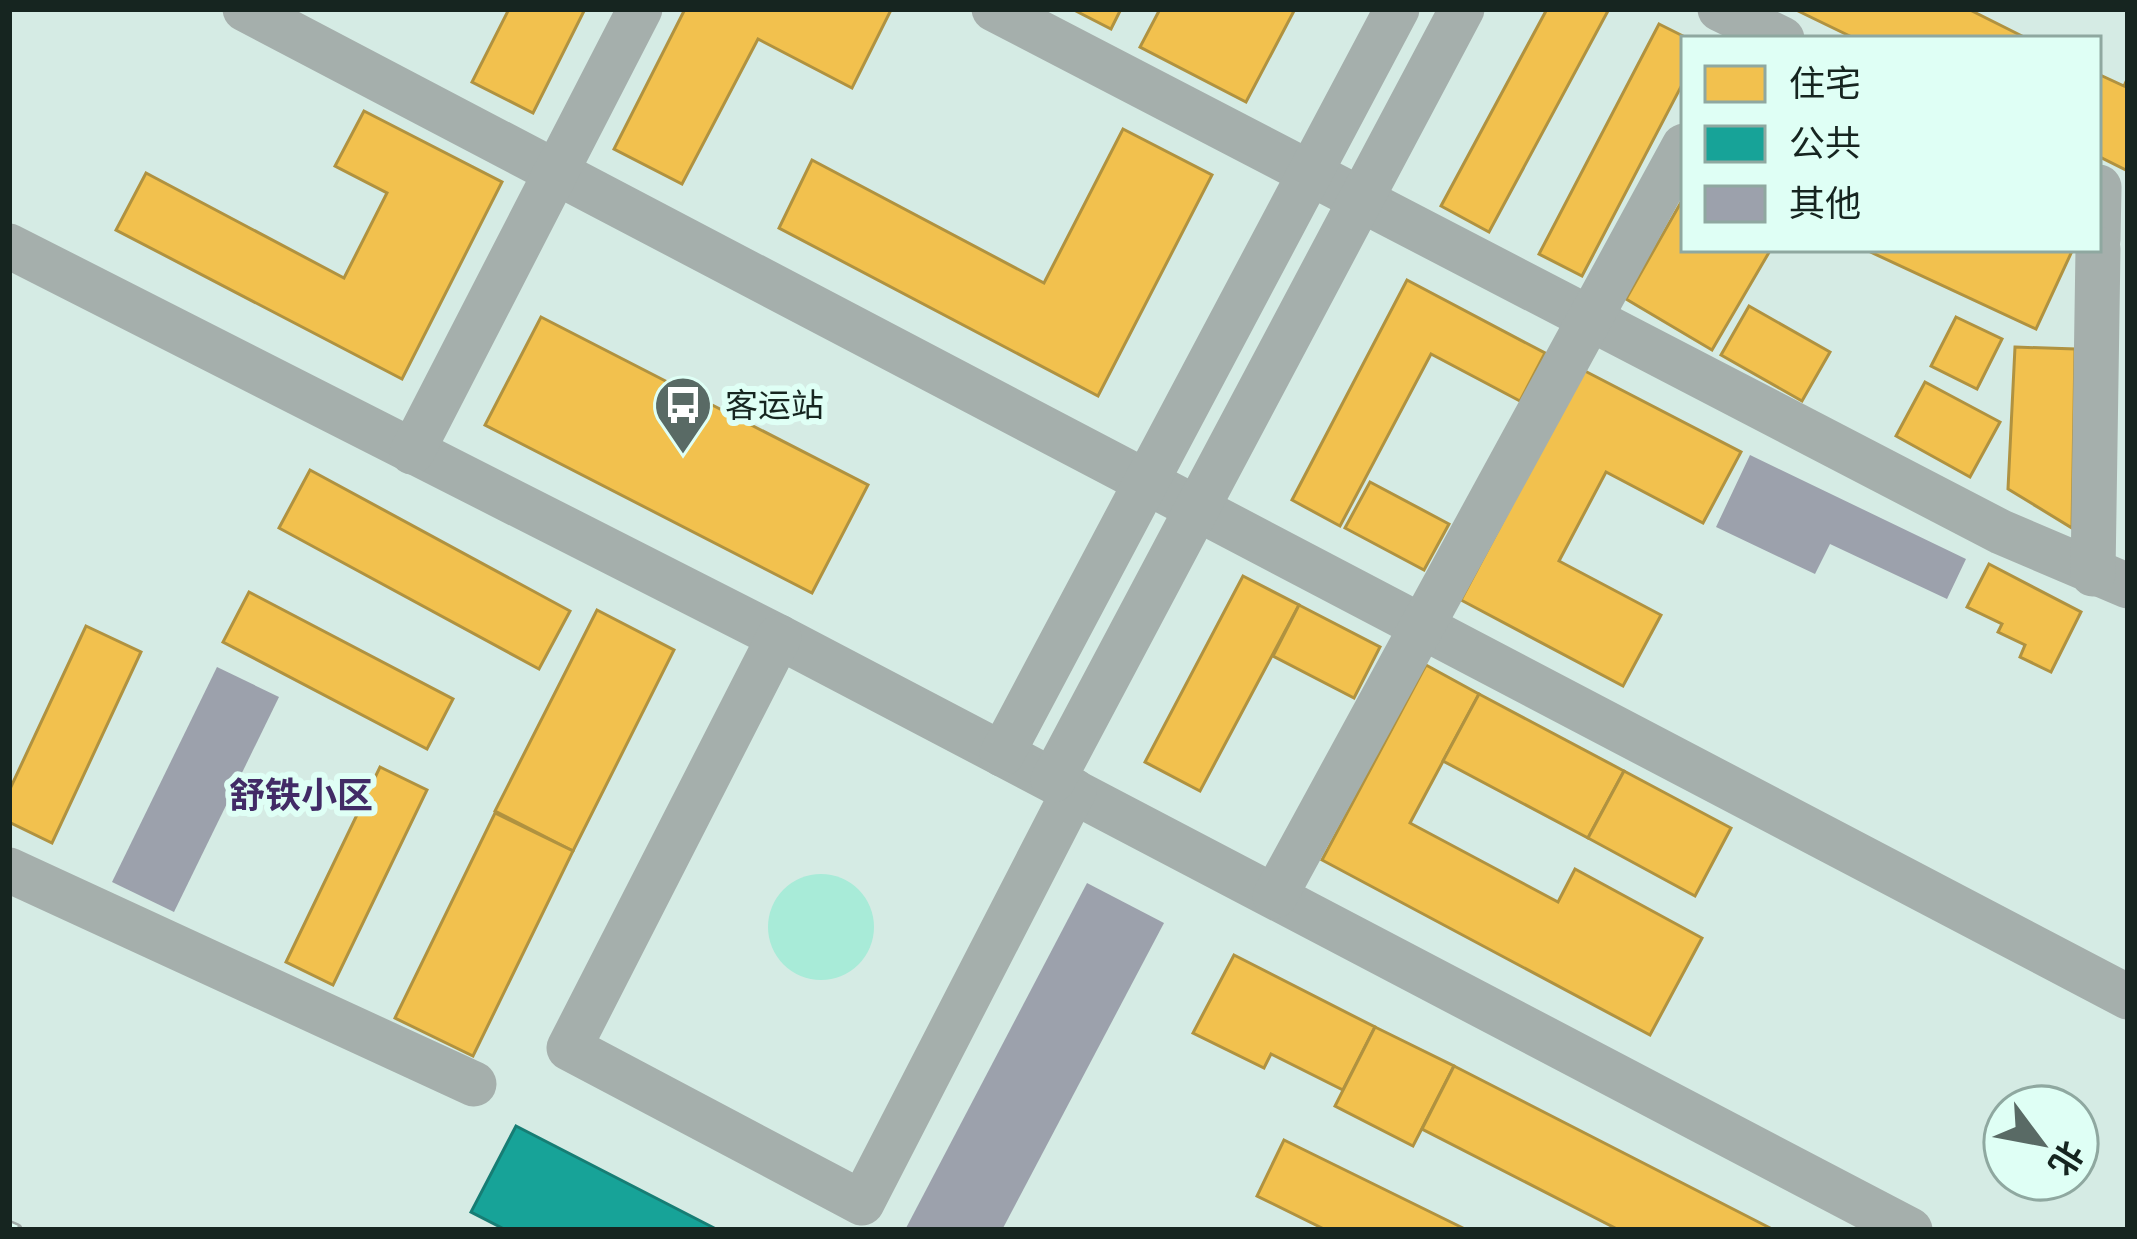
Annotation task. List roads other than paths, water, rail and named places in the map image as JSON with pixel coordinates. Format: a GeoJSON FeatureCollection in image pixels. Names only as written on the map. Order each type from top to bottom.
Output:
{"type":"FeatureCollection","features":[{"type":"Feature","properties":{"kind":"street"},"geometry":{"type":"LineString","coordinates":[[245,9],[1148,478],[2128,997]]}},
{"type":"Feature","properties":{"kind":"street"},"geometry":{"type":"LineString","coordinates":[[412,452],[640,9]]}},
{"type":"Feature","properties":{"kind":"street"},"geometry":{"type":"LineString","coordinates":[[994,9],[1589,320],[2110,580],[2098,252]]}},
{"type":"Feature","properties":{"kind":"street"},"geometry":{"type":"LineString","coordinates":[[1002,754],[1397,9]]}},
{"type":"Feature","properties":{"kind":"street"},"geometry":{"type":"LineString","coordinates":[[779,637],[568,1048],[862,1203],[1199,505],[1462,9]]}},
{"type":"Feature","properties":{"kind":"street"},"geometry":{"type":"LineString","coordinates":[[1275,896],[1681,151]]}},
{"type":"Feature","properties":{"kind":"street"},"geometry":{"type":"LineString","coordinates":[[9,246],[779,637],[1910,1230]]}},
{"type":"Feature","properties":{"kind":"street"},"geometry":{"type":"LineString","coordinates":[[9,870],[474,1084]]}},
{"type":"Feature","properties":{"kind":"railway"},"geometry":{"type":"LineString","coordinates":[[9,1227],[16,1230]]}},
{"type":"Feature","properties":{"kind":"place","name":"客运站"},"geometry":{"type":"Point","coordinates":[683,456]}},
{"type":"Feature","properties":{"kind":"district","name":"舒铁小区"},"geometry":{"type":"Point","coordinates":[301,795]}}]}
